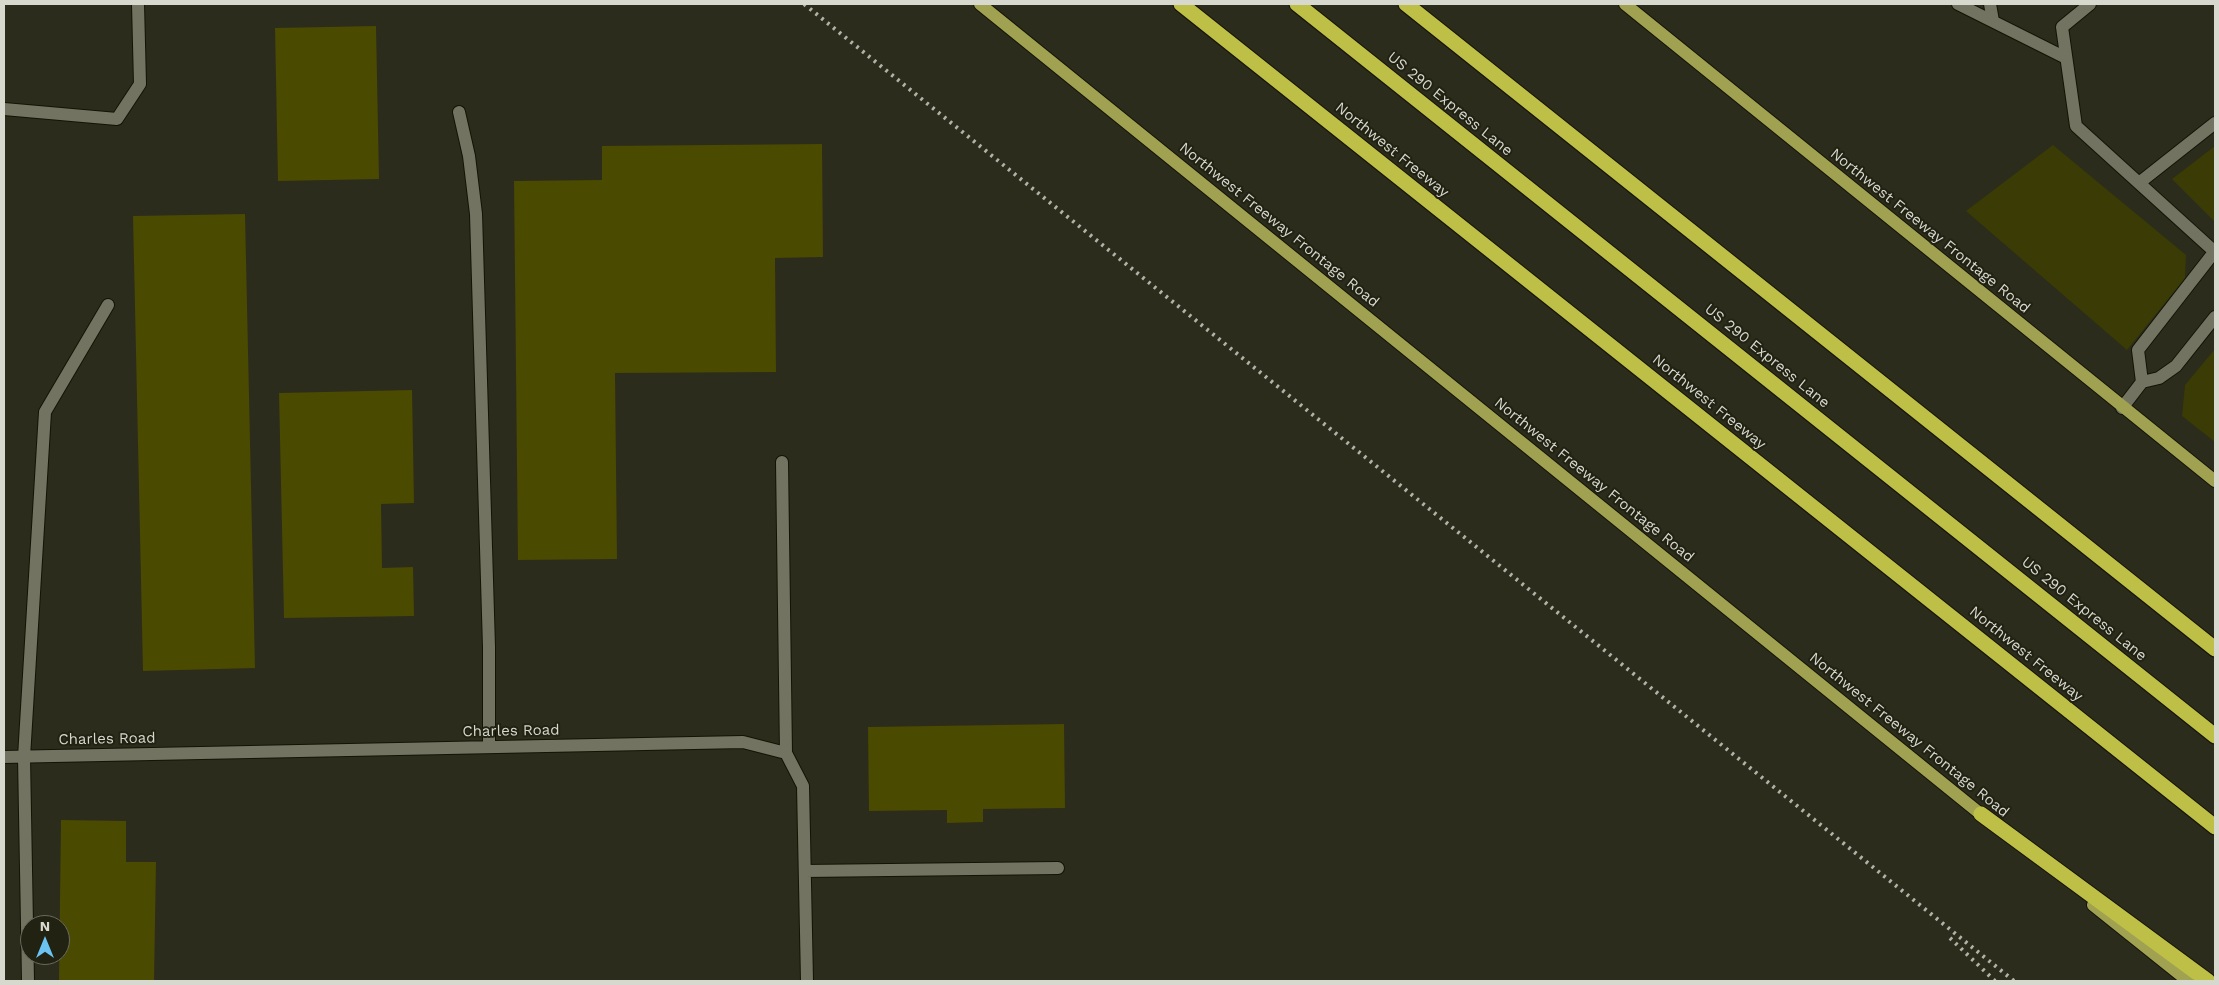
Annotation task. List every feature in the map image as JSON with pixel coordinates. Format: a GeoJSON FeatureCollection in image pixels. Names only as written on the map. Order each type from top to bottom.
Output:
{"type":"FeatureCollection","features":[{"type":"Feature","properties":{"kind":"highway","name":"Northwest Freeway"},"geometry":{"type":"LineString","coordinates":[[1181,4],[2215,827]]}},
{"type":"Feature","properties":{"kind":"highway","name":"US 290 Express Lane"},"geometry":{"type":"LineString","coordinates":[[1297,4],[2215,736]]}},
{"type":"Feature","properties":{"kind":"highway"},"geometry":{"type":"LineString","coordinates":[[1406,4],[2215,649]]}},
{"type":"Feature","properties":{"kind":"highway"},"geometry":{"type":"LineString","coordinates":[[1981,814],[2208,981]]}},
{"type":"Feature","properties":{"kind":"main road","name":"Northwest Freeway Frontage Road"},"geometry":{"type":"LineString","coordinates":[[980,4],[2188,981]]}},
{"type":"Feature","properties":{"kind":"main road","name":"Northwest Freeway Frontage Road"},"geometry":{"type":"LineString","coordinates":[[1625,4],[2122,408],[2215,481]]}},
{"type":"Feature","properties":{"kind":"street"},"geometry":{"type":"LineString","coordinates":[[4,108],[116,119],[140,84],[138,4]]}},
{"type":"Feature","properties":{"kind":"street"},"geometry":{"type":"LineString","coordinates":[[1958,4],[2066,58]]}},
{"type":"Feature","properties":{"kind":"street"},"geometry":{"type":"LineString","coordinates":[[1990,4],[1993,21]]}},
{"type":"Feature","properties":{"kind":"street"},"geometry":{"type":"LineString","coordinates":[[2090,4],[2062,27],[2076,126],[2215,252],[2138,350],[2142,382]]}},
{"type":"Feature","properties":{"kind":"street"},"geometry":{"type":"LineString","coordinates":[[459,112],[469,156],[476,214],[489,647],[489,747]]}},
{"type":"Feature","properties":{"kind":"street"},"geometry":{"type":"LineString","coordinates":[[2139,183],[2215,123]]}},
{"type":"Feature","properties":{"kind":"street"},"geometry":{"type":"LineString","coordinates":[[28,981],[24,757],[45,412],[108,305]]}},
{"type":"Feature","properties":{"kind":"street"},"geometry":{"type":"LineString","coordinates":[[2122,408],[2142,382],[2159,378],[2176,366],[2215,317]]}},
{"type":"Feature","properties":{"kind":"street"},"geometry":{"type":"LineString","coordinates":[[782,462],[786,753],[803,786],[807,981]]}},
{"type":"Feature","properties":{"kind":"street","name":"Charles Road"},"geometry":{"type":"LineString","coordinates":[[4,757],[742,742],[786,753]]}},
{"type":"Feature","properties":{"kind":"street"},"geometry":{"type":"LineString","coordinates":[[805,872],[1058,868]]}},
{"type":"Feature","properties":{"kind":"shaded area"},"geometry":{"type":"Polygon","coordinates":[[[2053,145],[2186,255],[2185,278],[2127,350],[1966,211],[2053,145]]]}},
{"type":"Feature","properties":{"kind":"shaded area"},"geometry":{"type":"Polygon","coordinates":[[[2215,146],[2215,222],[2172,179],[2215,146]]]}},
{"type":"Feature","properties":{"kind":"shaded area"},"geometry":{"type":"Polygon","coordinates":[[[2215,349],[2215,442],[2182,416],[2185,385],[2215,349]]]}},
{"type":"Feature","properties":{"kind":"building"},"geometry":{"type":"Polygon","coordinates":[[[376,26],[379,179],[278,181],[275,28],[376,26]]]}},
{"type":"Feature","properties":{"kind":"building"},"geometry":{"type":"Polygon","coordinates":[[[822,144],[823,257],[775,258],[776,372],[615,373],[617,559],[518,560],[514,181],[602,180],[602,146],[822,144]]]}},
{"type":"Feature","properties":{"kind":"building"},"geometry":{"type":"Polygon","coordinates":[[[245,214],[255,668],[143,671],[133,216],[245,214]]]}},
{"type":"Feature","properties":{"kind":"building"},"geometry":{"type":"Polygon","coordinates":[[[412,390],[414,503],[381,504],[382,568],[413,567],[414,616],[284,618],[279,393],[412,390]]]}},
{"type":"Feature","properties":{"kind":"building"},"geometry":{"type":"Polygon","coordinates":[[[1064,724],[1065,808],[983,809],[983,822],[947,823],[947,810],[869,811],[868,727],[1064,724]]]}},
{"type":"Feature","properties":{"kind":"building"},"geometry":{"type":"Polygon","coordinates":[[[61,820],[126,821],[126,862],[156,862],[154,981],[59,981],[59,965],[70,965],[70,915],[60,915],[61,820]]]}},
{"type":"Feature","properties":{"kind":"railway"},"geometry":{"type":"LineString","coordinates":[[804,4],[2014,981]]}},
{"type":"Feature","properties":{"kind":"railway"},"geometry":{"type":"LineString","coordinates":[[1950,938],[1995,981]]}}]}
